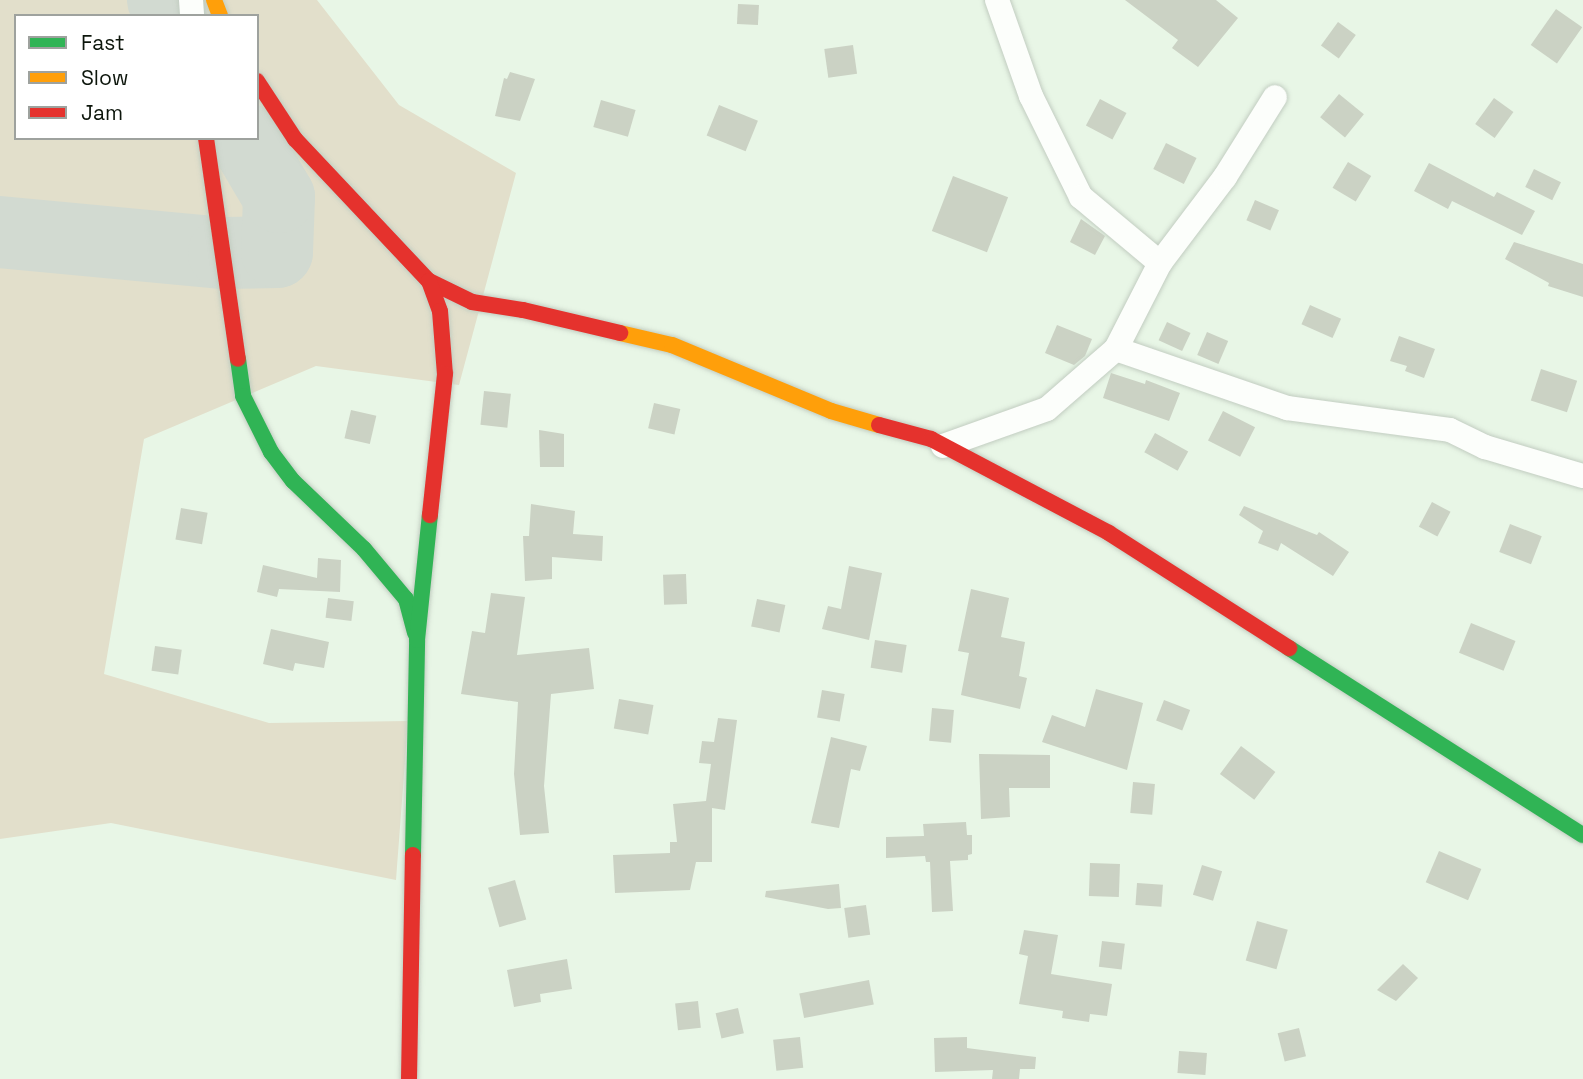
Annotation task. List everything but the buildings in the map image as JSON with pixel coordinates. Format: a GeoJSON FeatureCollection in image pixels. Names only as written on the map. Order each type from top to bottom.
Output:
{"type":"FeatureCollection","features":[{"type":"Feature","properties":{"kind":"main road"},"geometry":{"type":"LineString","coordinates":[[259,84],[295,139],[429,281],[472,302],[523,310],[672,345],[831,411],[932,439],[1110,533],[1583,835]]}},
{"type":"Feature","properties":{"kind":"main road"},"geometry":{"type":"LineString","coordinates":[[206,140],[243,396],[271,452],[293,481],[364,549],[406,600],[417,640]]}},
{"type":"Feature","properties":{"kind":"main road"},"geometry":{"type":"LineString","coordinates":[[409,1079],[417,640],[445,374],[439,311],[429,281]]}},
{"type":"Feature","properties":{"kind":"street"},"geometry":{"type":"LineString","coordinates":[[997,0],[1031,96],[1082,197],[1160,263]]}},
{"type":"Feature","properties":{"kind":"street"},"geometry":{"type":"LineString","coordinates":[[943,446],[1047,409],[1116,349],[1160,263],[1225,177],[1275,97]]}},
{"type":"Feature","properties":{"kind":"street"},"geometry":{"type":"LineString","coordinates":[[1116,349],[1287,408],[1450,430],[1485,447],[1583,476]]}},
{"type":"Feature","properties":{"kind":"shaded area"},"geometry":{"type":"Polygon","coordinates":[[[0,0],[317,0],[399,105],[516,173],[459,385],[316,366],[144,439],[104,674],[269,723],[408,721],[396,880],[111,823],[0,839],[0,0]]]}},
{"type":"Feature","properties":{"kind":"taxiway"},"geometry":{"type":"LineString","coordinates":[[163,0],[170,14]]}},
{"type":"Feature","properties":{"kind":"taxiway"},"geometry":{"type":"LineString","coordinates":[[0,232],[224,253],[277,252],[279,197],[245,140]]}},
{"type":"Feature","properties":{"kind":"traffic: fast"},"geometry":{"type":"LineString","coordinates":[[238,359],[243,396],[271,452],[293,481],[364,549],[406,599],[415,633]]}},
{"type":"Feature","properties":{"kind":"traffic: fast"},"geometry":{"type":"LineString","coordinates":[[413,855],[417,640],[430,515]]}},
{"type":"Feature","properties":{"kind":"traffic: fast"},"geometry":{"type":"LineString","coordinates":[[1289,648],[1583,835]]}},
{"type":"Feature","properties":{"kind":"traffic: slow"},"geometry":{"type":"LineString","coordinates":[[214,0],[219,14]]}},
{"type":"Feature","properties":{"kind":"traffic: slow"},"geometry":{"type":"LineString","coordinates":[[620,333],[672,345],[831,411],[879,425]]}},
{"type":"Feature","properties":{"kind":"traffic: jam"},"geometry":{"type":"LineString","coordinates":[[259,84],[295,139],[429,281],[472,302],[523,310],[620,333]]}},
{"type":"Feature","properties":{"kind":"traffic: jam"},"geometry":{"type":"LineString","coordinates":[[206,140],[238,359]]}},
{"type":"Feature","properties":{"kind":"traffic: jam"},"geometry":{"type":"LineString","coordinates":[[429,281],[440,311],[445,374],[430,515]]}},
{"type":"Feature","properties":{"kind":"traffic: jam"},"geometry":{"type":"LineString","coordinates":[[879,425],[931,439],[1109,533],[1289,648]]}},
{"type":"Feature","properties":{"kind":"traffic: jam"},"geometry":{"type":"LineString","coordinates":[[409,1079],[413,855]]}}]}
